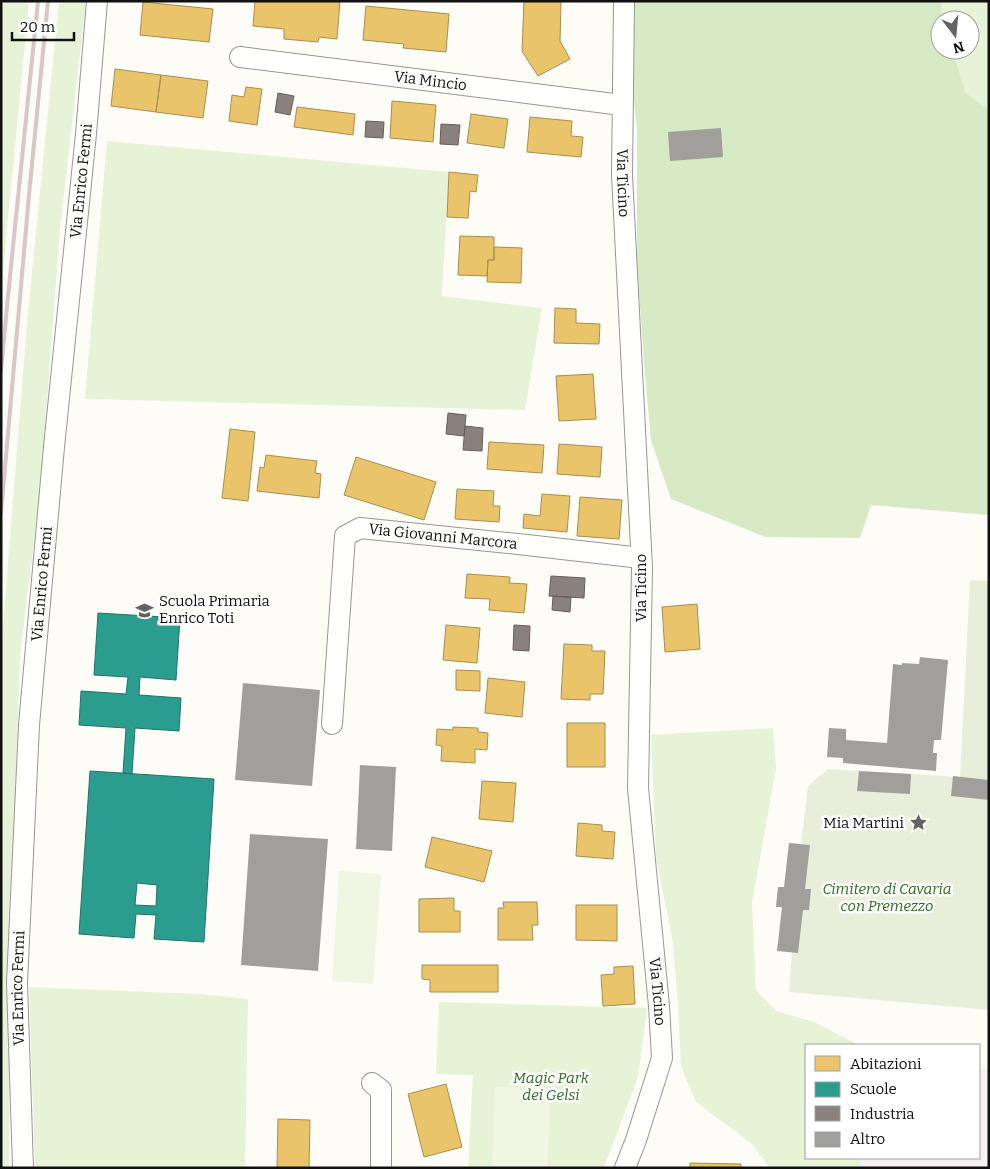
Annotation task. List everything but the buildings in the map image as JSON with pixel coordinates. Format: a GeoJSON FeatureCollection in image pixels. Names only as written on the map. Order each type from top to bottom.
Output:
{"type":"FeatureCollection","features":[{"type":"Feature","properties":{"kind":"street","name":"Via Enrico Fermi"},"geometry":{"type":"LineString","coordinates":[[23,1168],[18,983],[29,725],[97,1]]}},
{"type":"Feature","properties":{"kind":"street","name":"Via Ticino"},"geometry":{"type":"LineString","coordinates":[[624,1],[622,175],[641,558],[638,788],[659,1006],[662,1058],[625,1168]]}},
{"type":"Feature","properties":{"kind":"street","name":"Via Mincio"},"geometry":{"type":"LineString","coordinates":[[240,57],[622,105]]}},
{"type":"Feature","properties":{"kind":"street","name":"Via Giovanni Marcora"},"geometry":{"type":"LineString","coordinates":[[332,724],[345,536],[360,528],[641,558]]}},
{"type":"Feature","properties":{"kind":"street"},"geometry":{"type":"LineString","coordinates":[[372,1083],[381,1090],[381,1168]]}},
{"type":"Feature","properties":{"kind":"shaded area"},"geometry":{"type":"Polygon","coordinates":[[[980,1069],[989,1070],[989,1168],[860,1168],[860,1159],[980,1159],[980,1069]]]}},
{"type":"Feature","properties":{"kind":"green space"},"geometry":{"type":"Polygon","coordinates":[[[3,1],[29,1],[1,290],[1,14],[3,1]]]}},
{"type":"Feature","properties":{"kind":"green space"},"geometry":{"type":"Polygon","coordinates":[[[59,1],[86,1],[60,229],[40,494],[20,655],[10,997],[9,1168],[1,1168],[1,651],[27,323],[59,1]]]}},
{"type":"Feature","properties":{"kind":"green space"},"geometry":{"type":"Polygon","coordinates":[[[631,1],[941,1],[941,10],[930,10],[930,60],[956,60],[965,92],[989,110],[989,515],[871,505],[860,538],[765,537],[671,499],[651,440],[637,263],[637,130],[631,74],[631,1]]]}},
{"type":"Feature","properties":{"kind":"green space"},"geometry":{"type":"Polygon","coordinates":[[[941,1],[989,1],[989,110],[965,92],[956,60],[980,60],[980,10],[941,10],[941,1]]]}},
{"type":"Feature","properties":{"kind":"green space"},"geometry":{"type":"Polygon","coordinates":[[[107,141],[449,172],[442,296],[542,308],[525,410],[85,399],[107,141]]]}},
{"type":"Feature","properties":{"kind":"green space","name":"Cimitero di Cavaria con Premezzo"},"geometry":{"type":"Polygon","coordinates":[[[970,580],[989,581],[989,1010],[789,992],[792,952],[782,908],[776,907],[778,887],[784,887],[789,843],[801,844],[808,786],[828,769],[960,777],[970,580]]]}},
{"type":"Feature","properties":{"kind":"green space"},"geometry":{"type":"Polygon","coordinates":[[[773,728],[776,768],[752,903],[756,990],[776,1011],[814,1022],[855,1043],[805,1044],[805,1159],[860,1159],[860,1168],[770,1168],[751,1143],[696,1102],[681,1067],[673,943],[656,857],[651,735],[773,728]]]}},
{"type":"Feature","properties":{"kind":"green space"},"geometry":{"type":"Polygon","coordinates":[[[339,871],[381,874],[373,984],[332,981],[339,871]]]}},
{"type":"Feature","properties":{"kind":"green space"},"geometry":{"type":"Polygon","coordinates":[[[29,987],[199,994],[248,999],[245,1168],[35,1168],[29,987]]]}},
{"type":"Feature","properties":{"kind":"green space","name":"Magic Park dei Gelsi"},"geometry":{"type":"Polygon","coordinates":[[[439,1002],[647,1008],[638,1077],[604,1168],[468,1168],[473,1075],[436,1074],[439,1002]]]}},
{"type":"Feature","properties":{"kind":"green space"},"geometry":{"type":"Polygon","coordinates":[[[495,1087],[551,1088],[547,1168],[492,1168],[495,1087]]]}},
{"type":"Feature","properties":{"kind":"railway"},"geometry":{"type":"LineString","coordinates":[[1,371],[38,1]]}},
{"type":"Feature","properties":{"kind":"railway"},"geometry":{"type":"LineString","coordinates":[[1,513],[48,1]]}},
{"type":"Feature","properties":{"kind":"place","name":"Scuola Primaria Enrico Toti"},"geometry":{"type":"Point","coordinates":[145,610]}},
{"type":"Feature","properties":{"kind":"place","name":"Mia Martini"},"geometry":{"type":"Point","coordinates":[918,823]}}]}
